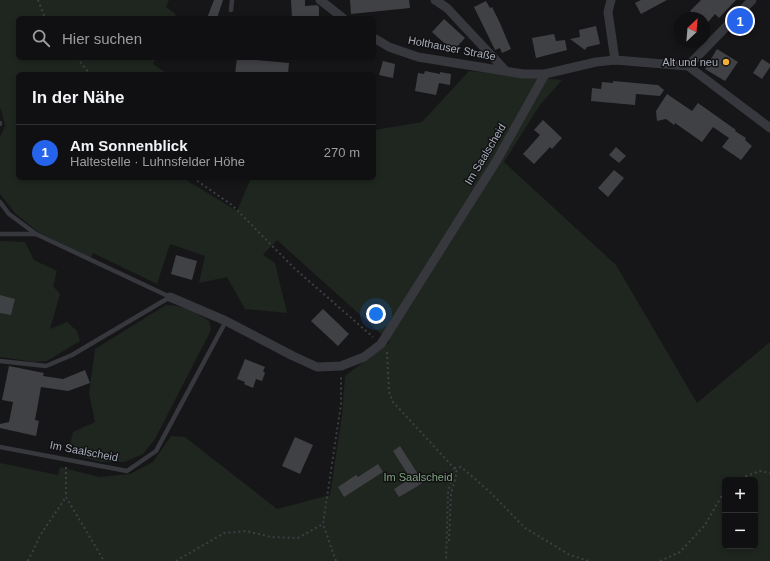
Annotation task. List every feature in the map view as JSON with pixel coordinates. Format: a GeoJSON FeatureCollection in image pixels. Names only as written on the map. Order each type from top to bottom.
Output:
{"type":"FeatureCollection","features":[{"type":"Feature","properties":{"kind":"street"},"geometry":{"type":"LineString","coordinates":[[320,0],[340,16]]}},
{"type":"Feature","properties":{"kind":"street","name":"Holthauser Straße"},"geometry":{"type":"LineString","coordinates":[[435,0],[447,8],[505,70]]}},
{"type":"Feature","properties":{"kind":"street"},"geometry":{"type":"LineString","coordinates":[[611,0],[608,12],[615,60]]}},
{"type":"Feature","properties":{"kind":"street"},"geometry":{"type":"LineString","coordinates":[[752,0],[688,66],[770,128]]}},
{"type":"Feature","properties":{"kind":"street","name":"Holthauser Straße"},"geometry":{"type":"LineString","coordinates":[[376,39],[389,47],[418,57],[523,74],[545,74],[596,62],[615,60],[688,66]]}},
{"type":"Feature","properties":{"kind":"street","name":"Im Saalscheid"},"geometry":{"type":"LineString","coordinates":[[170,297],[226,321],[317,367],[341,366],[364,357],[381,344],[496,160],[545,74]]}},
{"type":"Feature","properties":{"kind":"lane"},"geometry":{"type":"LineString","coordinates":[[231,10],[232,0]]}},
{"type":"Feature","properties":{"kind":"lane"},"geometry":{"type":"LineString","coordinates":[[0,202],[9,214],[36,234]]}},
{"type":"Feature","properties":{"kind":"lane"},"geometry":{"type":"LineString","coordinates":[[0,234],[36,234]]}},
{"type":"Feature","properties":{"kind":"lane","name":"Im Saalscheid"},"geometry":{"type":"LineString","coordinates":[[36,234],[170,297]]}},
{"type":"Feature","properties":{"kind":"lane"},"geometry":{"type":"LineString","coordinates":[[0,361],[46,366],[72,355],[170,297]]}},
{"type":"Feature","properties":{"kind":"lane","name":"Im Saalscheid"},"geometry":{"type":"LineString","coordinates":[[0,447],[127,471],[156,451],[226,321]]}},
{"type":"Feature","properties":{"kind":"path"},"geometry":{"type":"LineString","coordinates":[[38,0],[44,16]]}},
{"type":"Feature","properties":{"kind":"path"},"geometry":{"type":"LineString","coordinates":[[79,60],[88,72]]}},
{"type":"Feature","properties":{"kind":"path"},"geometry":{"type":"LineString","coordinates":[[196,180],[232,205],[294,268],[381,344],[386,352],[389,392],[393,402],[457,472],[451,494],[449,541]]}},
{"type":"Feature","properties":{"kind":"path"},"geometry":{"type":"LineString","coordinates":[[336,561],[323,524],[341,404],[341,366]]}},
{"type":"Feature","properties":{"kind":"path"},"geometry":{"type":"LineString","coordinates":[[66,460],[66,497],[104,561]]}},
{"type":"Feature","properties":{"kind":"path"},"geometry":{"type":"LineString","coordinates":[[454,468],[461,467],[491,492],[525,528],[570,555],[589,561]]}},
{"type":"Feature","properties":{"kind":"path"},"geometry":{"type":"LineString","coordinates":[[446,561],[448,493],[454,468]]}},
{"type":"Feature","properties":{"kind":"path"},"geometry":{"type":"LineString","coordinates":[[744,477],[760,471],[770,473]]}},
{"type":"Feature","properties":{"kind":"path"},"geometry":{"type":"LineString","coordinates":[[660,561],[680,552],[705,525],[722,495]]}},
{"type":"Feature","properties":{"kind":"path"},"geometry":{"type":"LineString","coordinates":[[28,561],[41,534],[66,497]]}},
{"type":"Feature","properties":{"kind":"path"},"geometry":{"type":"LineString","coordinates":[[176,561],[224,532],[246,531],[270,537],[298,538],[323,524]]}},
{"type":"Feature","properties":{"kind":"green space"},"geometry":{"type":"Polygon","coordinates":[[[0,0],[169,0],[166,7],[176,14],[175,16],[16,16],[16,60],[155,60],[153,64],[165,72],[16,72],[16,180],[186,180],[237,211],[250,180],[376,180],[376,130],[422,122],[469,71],[562,80],[540,105],[504,162],[616,265],[697,403],[770,342],[770,561],[0,561],[0,463],[58,475],[60,467],[99,477],[130,474],[153,462],[171,436],[185,437],[277,509],[330,495],[342,415],[345,376],[390,342],[277,240],[263,255],[275,263],[287,313],[245,309],[227,277],[199,283],[205,256],[170,244],[157,284],[93,253],[91,258],[38,232],[15,213],[0,194],[0,137],[5,126],[0,108],[0,0]]]}},
{"type":"Feature","properties":{"kind":"green space"},"geometry":{"type":"Polygon","coordinates":[[[0,241],[25,242],[34,260],[57,271],[53,286],[60,294],[50,329],[67,322],[77,331],[80,341],[47,361],[34,362],[0,357],[0,241]]]}},
{"type":"Feature","properties":{"kind":"green space"},"geometry":{"type":"Polygon","coordinates":[[[166,305],[183,308],[199,315],[209,321],[211,330],[155,439],[143,454],[124,462],[101,462],[75,455],[70,445],[73,432],[95,422],[89,393],[95,349],[166,305]]]}},
{"type":"Feature","properties":{"kind":"building"},"geometry":{"type":"Polygon","coordinates":[[[214,0],[223,0],[218,16],[208,16],[214,0]]]}},
{"type":"Feature","properties":{"kind":"building"},"geometry":{"type":"Polygon","coordinates":[[[291,0],[305,0],[305,6],[317,5],[319,7],[319,16],[292,16],[291,0]]]}},
{"type":"Feature","properties":{"kind":"building"},"geometry":{"type":"Polygon","coordinates":[[[350,0],[409,0],[410,8],[351,14],[350,0]]]}},
{"type":"Feature","properties":{"kind":"building"},"geometry":{"type":"Polygon","coordinates":[[[641,0],[667,0],[641,14],[635,3],[641,0]]]}},
{"type":"Feature","properties":{"kind":"building"},"geometry":{"type":"Polygon","coordinates":[[[701,0],[736,0],[719,18],[715,14],[710,20],[710,12],[690,11],[701,0]]]}},
{"type":"Feature","properties":{"kind":"building"},"geometry":{"type":"Polygon","coordinates":[[[486,1],[490,8],[492,7],[511,49],[502,53],[500,48],[495,50],[474,7],[486,1]]]}},
{"type":"Feature","properties":{"kind":"building"},"geometry":{"type":"Polygon","coordinates":[[[444,19],[465,38],[453,51],[432,32],[444,19]]]}},
{"type":"Feature","properties":{"kind":"building"},"geometry":{"type":"Polygon","coordinates":[[[596,26],[600,44],[587,47],[585,50],[570,39],[580,37],[579,30],[596,26]]]}},
{"type":"Feature","properties":{"kind":"building"},"geometry":{"type":"Polygon","coordinates":[[[554,34],[556,41],[565,40],[567,50],[536,58],[532,38],[554,34]]]}},
{"type":"Feature","properties":{"kind":"building"},"geometry":{"type":"Polygon","coordinates":[[[717,49],[738,62],[725,81],[705,69],[717,49]]]}},
{"type":"Feature","properties":{"kind":"building"},"geometry":{"type":"Polygon","coordinates":[[[762,59],[770,64],[770,67],[762,79],[753,73],[762,59]]]}},
{"type":"Feature","properties":{"kind":"building"},"geometry":{"type":"Polygon","coordinates":[[[237,60],[258,60],[289,63],[288,72],[235,72],[237,60]]]}},
{"type":"Feature","properties":{"kind":"building"},"geometry":{"type":"Polygon","coordinates":[[[383,61],[395,64],[393,78],[379,75],[383,61]]]}},
{"type":"Feature","properties":{"kind":"building"},"geometry":{"type":"Polygon","coordinates":[[[425,71],[440,74],[440,72],[451,74],[450,85],[439,83],[436,95],[415,91],[418,73],[424,74],[425,71]]]}},
{"type":"Feature","properties":{"kind":"building"},"geometry":{"type":"Polygon","coordinates":[[[613,81],[658,85],[664,90],[660,96],[636,94],[635,105],[591,101],[592,88],[601,89],[602,82],[613,83],[613,81]]]}},
{"type":"Feature","properties":{"kind":"building"},"geometry":{"type":"Polygon","coordinates":[[[667,94],[692,111],[698,103],[736,130],[735,131],[746,138],[745,140],[752,146],[741,160],[722,147],[729,138],[713,127],[702,142],[675,123],[674,125],[666,119],[657,121],[656,111],[667,94]]]}},
{"type":"Feature","properties":{"kind":"building"},"geometry":{"type":"Polygon","coordinates":[[[543,120],[562,138],[552,149],[550,147],[534,164],[523,154],[540,135],[534,130],[543,120]]]}},
{"type":"Feature","properties":{"kind":"building"},"geometry":{"type":"Polygon","coordinates":[[[616,147],[626,156],[619,163],[609,155],[616,147]]]}},
{"type":"Feature","properties":{"kind":"building"},"geometry":{"type":"Polygon","coordinates":[[[614,170],[624,178],[608,197],[598,188],[614,170]]]}},
{"type":"Feature","properties":{"kind":"building"},"geometry":{"type":"Polygon","coordinates":[[[176,255],[197,261],[192,280],[171,274],[176,255]]]}},
{"type":"Feature","properties":{"kind":"building"},"geometry":{"type":"Polygon","coordinates":[[[0,295],[15,299],[11,315],[0,313],[0,295]]]}},
{"type":"Feature","properties":{"kind":"building"},"geometry":{"type":"Polygon","coordinates":[[[323,309],[349,334],[338,346],[311,321],[323,309]]]}},
{"type":"Feature","properties":{"kind":"building"},"geometry":{"type":"Polygon","coordinates":[[[245,359],[265,367],[263,371],[265,373],[262,381],[256,379],[253,388],[244,384],[245,382],[237,379],[245,359]]]}},
{"type":"Feature","properties":{"kind":"building"},"geometry":{"type":"Polygon","coordinates":[[[9,366],[44,373],[43,376],[63,379],[85,370],[90,383],[68,391],[41,387],[35,420],[39,421],[36,436],[0,428],[0,424],[9,422],[13,402],[2,400],[9,366]]]}},
{"type":"Feature","properties":{"kind":"building"},"geometry":{"type":"Polygon","coordinates":[[[295,437],[313,445],[300,474],[282,466],[295,437]]]}},
{"type":"Feature","properties":{"kind":"building"},"geometry":{"type":"Polygon","coordinates":[[[400,446],[423,482],[416,487],[393,451],[400,446]]]}},
{"type":"Feature","properties":{"kind":"building"},"geometry":{"type":"Polygon","coordinates":[[[378,464],[383,472],[344,497],[338,487],[356,475],[358,477],[378,464]]]}},
{"type":"Feature","properties":{"kind":"building"},"geometry":{"type":"Polygon","coordinates":[[[411,478],[416,487],[399,497],[394,489],[411,478]]]}},
{"type":"Feature","properties":{"kind":"place","name":"Am Sonnenblick"},"geometry":{"type":"Point","coordinates":[740,21]}},
{"type":"Feature","properties":{"kind":"place","name":"Alt und neu"},"geometry":{"type":"Point","coordinates":[726,62]}}]}
